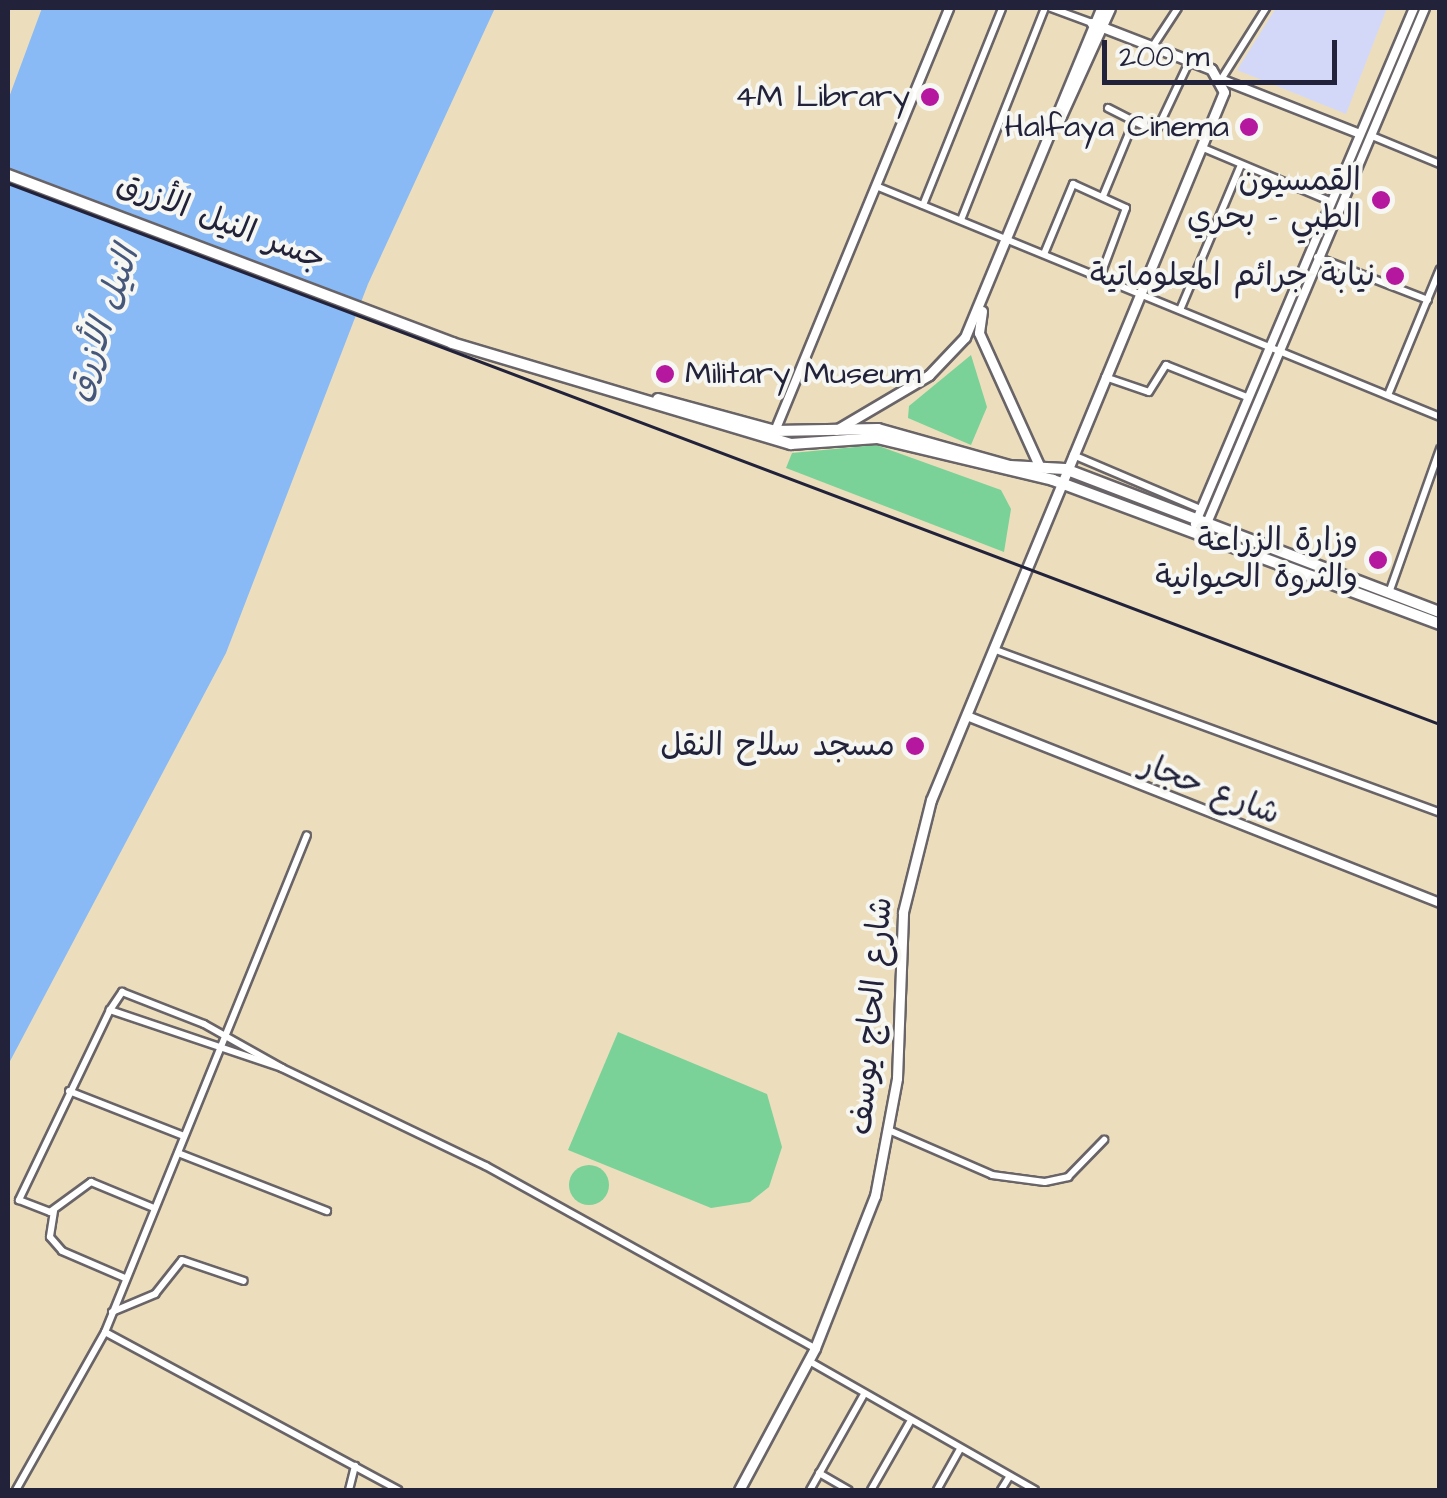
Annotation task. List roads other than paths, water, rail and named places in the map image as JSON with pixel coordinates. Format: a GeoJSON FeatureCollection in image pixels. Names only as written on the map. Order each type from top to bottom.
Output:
{"type":"FeatureCollection","features":[{"type":"Feature","properties":{"kind":"main road"},"geometry":{"type":"LineString","coordinates":[[836,430],[948,358],[1007,240],[1102,8]]}},
{"type":"Feature","properties":{"kind":"main road"},"geometry":{"type":"LineString","coordinates":[[1096,24],[1110,8]]}},
{"type":"Feature","properties":{"kind":"main road"},"geometry":{"type":"LineString","coordinates":[[1096,24],[1190,60],[1222,79]]}},
{"type":"Feature","properties":{"kind":"main road","name":"شارع الحاج يوسف"},"geometry":{"type":"LineString","coordinates":[[739,1490],[809,1361],[854,1260],[890,1132],[903,912],[932,800],[1059,482],[1201,147],[1222,79]]}},
{"type":"Feature","properties":{"kind":"main road","name":"جسر النيل الأزرق"},"geometry":{"type":"LineString","coordinates":[[8,171],[416,326]]}},
{"type":"Feature","properties":{"kind":"main road"},"geometry":{"type":"LineString","coordinates":[[1007,240],[980,334],[1039,464]]}},
{"type":"Feature","properties":{"kind":"main road"},"geometry":{"type":"LineString","coordinates":[[416,326],[775,431],[878,429],[1010,466],[1039,464],[1065,469],[1201,516],[1440,612]]}},
{"type":"Feature","properties":{"kind":"main road"},"geometry":{"type":"LineString","coordinates":[[416,326],[791,444],[877,438],[1059,482],[1440,624]]}},
{"type":"Feature","properties":{"kind":"street"},"geometry":{"type":"LineString","coordinates":[[775,431],[949,8]]}},
{"type":"Feature","properties":{"kind":"street"},"geometry":{"type":"LineString","coordinates":[[923,205],[1002,8]]}},
{"type":"Feature","properties":{"kind":"street"},"geometry":{"type":"LineString","coordinates":[[960,220],[1048,8],[1096,24]]}},
{"type":"Feature","properties":{"kind":"street"},"geometry":{"type":"LineString","coordinates":[[1153,46],[1178,8]]}},
{"type":"Feature","properties":{"kind":"street"},"geometry":{"type":"LineString","coordinates":[[1266,8],[1222,79],[1360,134]]}},
{"type":"Feature","properties":{"kind":"street"},"geometry":{"type":"LineString","coordinates":[[1197,533],[1267,346],[1414,8]]}},
{"type":"Feature","properties":{"kind":"street"},"geometry":{"type":"LineString","coordinates":[[1201,516],[1426,8]]}},
{"type":"Feature","properties":{"kind":"street"},"geometry":{"type":"LineString","coordinates":[[1108,108],[1156,132],[1190,60]]}},
{"type":"Feature","properties":{"kind":"street"},"geometry":{"type":"LineString","coordinates":[[1103,196],[1134,120]]}},
{"type":"Feature","properties":{"kind":"street"},"geometry":{"type":"LineString","coordinates":[[1372,136],[1440,164]]}},
{"type":"Feature","properties":{"kind":"street"},"geometry":{"type":"LineString","coordinates":[[1201,147],[1332,202]]}},
{"type":"Feature","properties":{"kind":"street"},"geometry":{"type":"LineString","coordinates":[[1180,310],[1242,165]]}},
{"type":"Feature","properties":{"kind":"street"},"geometry":{"type":"LineString","coordinates":[[1044,254],[1072,184],[1103,196],[1126,208],[1100,276]]}},
{"type":"Feature","properties":{"kind":"street"},"geometry":{"type":"LineString","coordinates":[[876,186],[1440,417]]}},
{"type":"Feature","properties":{"kind":"street"},"geometry":{"type":"LineString","coordinates":[[1316,256],[1429,296],[1440,295]]}},
{"type":"Feature","properties":{"kind":"street"},"geometry":{"type":"LineString","coordinates":[[1388,395],[1440,269]]}},
{"type":"Feature","properties":{"kind":"street"},"geometry":{"type":"LineString","coordinates":[[1104,376],[1148,392],[1166,365],[1247,397]]}},
{"type":"Feature","properties":{"kind":"street"},"geometry":{"type":"LineString","coordinates":[[1388,593],[1440,449]]}},
{"type":"Feature","properties":{"kind":"street"},"geometry":{"type":"LineString","coordinates":[[1071,454],[1201,516]]}},
{"type":"Feature","properties":{"kind":"street"},"geometry":{"type":"LineString","coordinates":[[994,649],[1440,813]]}},
{"type":"Feature","properties":{"kind":"street","name":"شارع حجار"},"geometry":{"type":"LineString","coordinates":[[966,716],[1440,903]]}},
{"type":"Feature","properties":{"kind":"street"},"geometry":{"type":"LineString","coordinates":[[16,1490],[105,1332],[307,836]]}},
{"type":"Feature","properties":{"kind":"street"},"geometry":{"type":"LineString","coordinates":[[54,1210],[18,1195],[122,992],[226,1034],[282,1068],[486,1166],[815,1348]]}},
{"type":"Feature","properties":{"kind":"street"},"geometry":{"type":"LineString","coordinates":[[110,1010],[282,1068]]}},
{"type":"Feature","properties":{"kind":"street"},"geometry":{"type":"LineString","coordinates":[[69,1091],[184,1136]]}},
{"type":"Feature","properties":{"kind":"street"},"geometry":{"type":"LineString","coordinates":[[890,1132],[992,1175],[1044,1182],[1068,1176],[1104,1140]]}},
{"type":"Feature","properties":{"kind":"street"},"geometry":{"type":"LineString","coordinates":[[178,1153],[327,1212]]}},
{"type":"Feature","properties":{"kind":"street"},"geometry":{"type":"LineString","coordinates":[[125,1278],[62,1251],[50,1237],[54,1210],[91,1182],[154,1208]]}},
{"type":"Feature","properties":{"kind":"street"},"geometry":{"type":"LineString","coordinates":[[111,1312],[155,1294],[182,1260],[244,1281]]}},
{"type":"Feature","properties":{"kind":"street"},"geometry":{"type":"LineString","coordinates":[[105,1332],[398,1490]]}},
{"type":"Feature","properties":{"kind":"street"},"geometry":{"type":"LineString","coordinates":[[809,1361],[863,1396],[1035,1490]]}},
{"type":"Feature","properties":{"kind":"street"},"geometry":{"type":"LineString","coordinates":[[810,1490],[863,1396]]}},
{"type":"Feature","properties":{"kind":"street"},"geometry":{"type":"LineString","coordinates":[[871,1490],[910,1422]]}},
{"type":"Feature","properties":{"kind":"street"},"geometry":{"type":"LineString","coordinates":[[937,1490],[960,1449]]}},
{"type":"Feature","properties":{"kind":"street"},"geometry":{"type":"LineString","coordinates":[[350,1490],[355,1466]]}},
{"type":"Feature","properties":{"kind":"street"},"geometry":{"type":"LineString","coordinates":[[819,1473],[849,1490]]}},
{"type":"Feature","properties":{"kind":"street"},"geometry":{"type":"LineString","coordinates":[[1001,1490],[1009,1476]]}},
{"type":"Feature","properties":{"kind":"water","name":"النيل الأزرق"},"geometry":{"type":"Polygon","coordinates":[[[42,8],[495,8],[368,284],[226,653],[8,1065],[8,100],[42,8]]]}},
{"type":"Feature","properties":{"kind":"railway"},"geometry":{"type":"LineString","coordinates":[[8,183],[1440,724]]}},
{"type":"Feature","properties":{"kind":"place","name":"4M Library"},"geometry":{"type":"Point","coordinates":[930,97]}},
{"type":"Feature","properties":{"kind":"place","name":"Halfaya Cinema"},"geometry":{"type":"Point","coordinates":[1249,127]}},
{"type":"Feature","properties":{"kind":"place","name":"القمسيون الطبي - بحري"},"geometry":{"type":"Point","coordinates":[1381,200]}},
{"type":"Feature","properties":{"kind":"place","name":"نيابة جرائم المعلوماتية"},"geometry":{"type":"Point","coordinates":[1395,276]}},
{"type":"Feature","properties":{"kind":"place","name":"Military Museum"},"geometry":{"type":"Point","coordinates":[665,374]}},
{"type":"Feature","properties":{"kind":"place","name":"وزارة الزراعة والثروة الحيوانية"},"geometry":{"type":"Point","coordinates":[1378,560]}},
{"type":"Feature","properties":{"kind":"place","name":"مسجد سلاح النقل"},"geometry":{"type":"Point","coordinates":[915,746]}}]}
